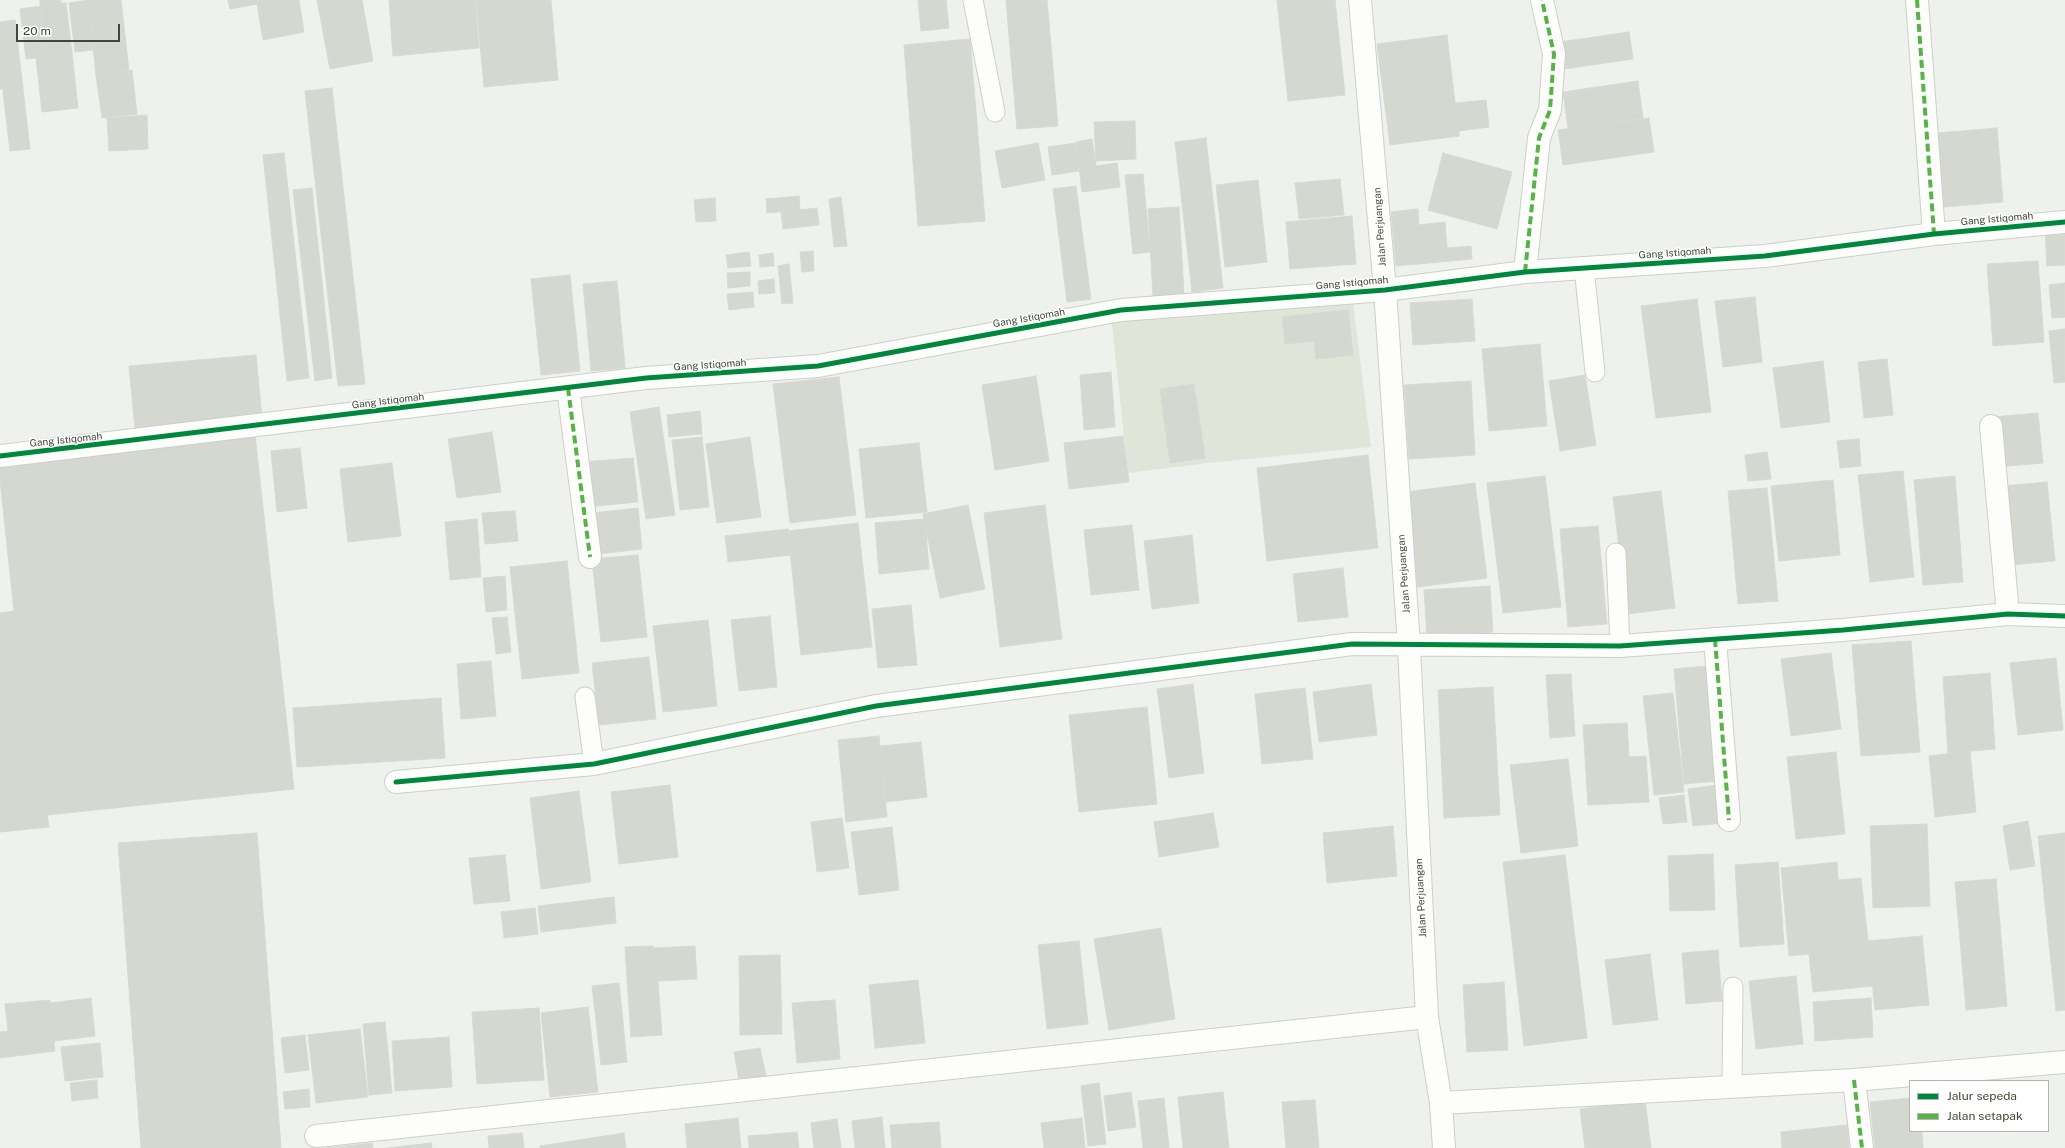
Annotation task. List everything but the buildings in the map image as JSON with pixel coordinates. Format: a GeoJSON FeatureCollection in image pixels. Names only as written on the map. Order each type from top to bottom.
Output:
{"type":"FeatureCollection","features":[{"type":"Feature","properties":{"kind":"street","name":"Jalan Perjuangan"},"geometry":{"type":"LineString","coordinates":[[1360,0],[1385,290],[1409,646],[1427,1017],[1442,1103],[1444,1148]]}},
{"type":"Feature","properties":{"kind":"street"},"geometry":{"type":"LineString","coordinates":[[1525,272],[1539,138],[1550,110],[1554,54],[1542,0]]}},
{"type":"Feature","properties":{"kind":"street"},"geometry":{"type":"LineString","coordinates":[[1917,0],[1934,234]]}},
{"type":"Feature","properties":{"kind":"street","name":"Gang Istiqomah"},"geometry":{"type":"LineString","coordinates":[[0,456],[646,378],[818,366],[1121,310],[1385,290],[1525,272],[1765,256],[1934,234],[2065,222]]}},
{"type":"Feature","properties":{"kind":"street"},"geometry":{"type":"LineString","coordinates":[[568,388],[590,557]]}},
{"type":"Feature","properties":{"kind":"street"},"geometry":{"type":"LineString","coordinates":[[1991,426],[2008,614]]}},
{"type":"Feature","properties":{"kind":"street"},"geometry":{"type":"LineString","coordinates":[[396,782],[594,764],[876,706],[1352,644],[1409,646],[1620,646],[1843,630],[2008,614],[2065,616]]}},
{"type":"Feature","properties":{"kind":"street"},"geometry":{"type":"LineString","coordinates":[[1715,639],[1729,820]]}},
{"type":"Feature","properties":{"kind":"street"},"geometry":{"type":"LineString","coordinates":[[316,1136],[1427,1017]]}},
{"type":"Feature","properties":{"kind":"street"},"geometry":{"type":"LineString","coordinates":[[1442,1103],[1854,1080],[2065,1062]]}},
{"type":"Feature","properties":{"kind":"street"},"geometry":{"type":"LineString","coordinates":[[1854,1080],[1862,1148]]}},
{"type":"Feature","properties":{"kind":"lane"},"geometry":{"type":"LineString","coordinates":[[973,0],[995,112]]}},
{"type":"Feature","properties":{"kind":"lane"},"geometry":{"type":"LineString","coordinates":[[1584,268],[1595,372]]}},
{"type":"Feature","properties":{"kind":"lane"},"geometry":{"type":"LineString","coordinates":[[1616,553],[1620,646]]}},
{"type":"Feature","properties":{"kind":"lane"},"geometry":{"type":"LineString","coordinates":[[585,697],[594,764]]}},
{"type":"Feature","properties":{"kind":"lane"},"geometry":{"type":"LineString","coordinates":[[1732,1086],[1733,987]]}},
{"type":"Feature","properties":{"kind":"shaded area"},"geometry":{"type":"Polygon","coordinates":[[[1351,287],[1371,447],[1208,463],[1128,473],[1111,316],[1351,287]]]}},
{"type":"Feature","properties":{"kind":"marked path"},"geometry":{"type":"LineString","coordinates":[[1525,272],[1539,138],[1550,110],[1554,54],[1542,0]]}},
{"type":"Feature","properties":{"kind":"marked path"},"geometry":{"type":"LineString","coordinates":[[1917,0],[1934,234]]}},
{"type":"Feature","properties":{"kind":"marked path"},"geometry":{"type":"LineString","coordinates":[[568,388],[590,557]]}},
{"type":"Feature","properties":{"kind":"marked path"},"geometry":{"type":"LineString","coordinates":[[1715,639],[1729,820]]}},
{"type":"Feature","properties":{"kind":"marked path"},"geometry":{"type":"LineString","coordinates":[[1854,1080],[1862,1148]]}},
{"type":"Feature","properties":{"kind":"cycle path"},"geometry":{"type":"LineString","coordinates":[[0,456],[646,378],[818,366],[1121,310],[1385,290],[1525,272],[1765,256],[1934,234],[2065,222]]}},
{"type":"Feature","properties":{"kind":"cycle path"},"geometry":{"type":"LineString","coordinates":[[396,782],[594,764],[876,706],[1352,644],[1620,646],[1843,630],[2008,614],[2065,616]]}}]}
